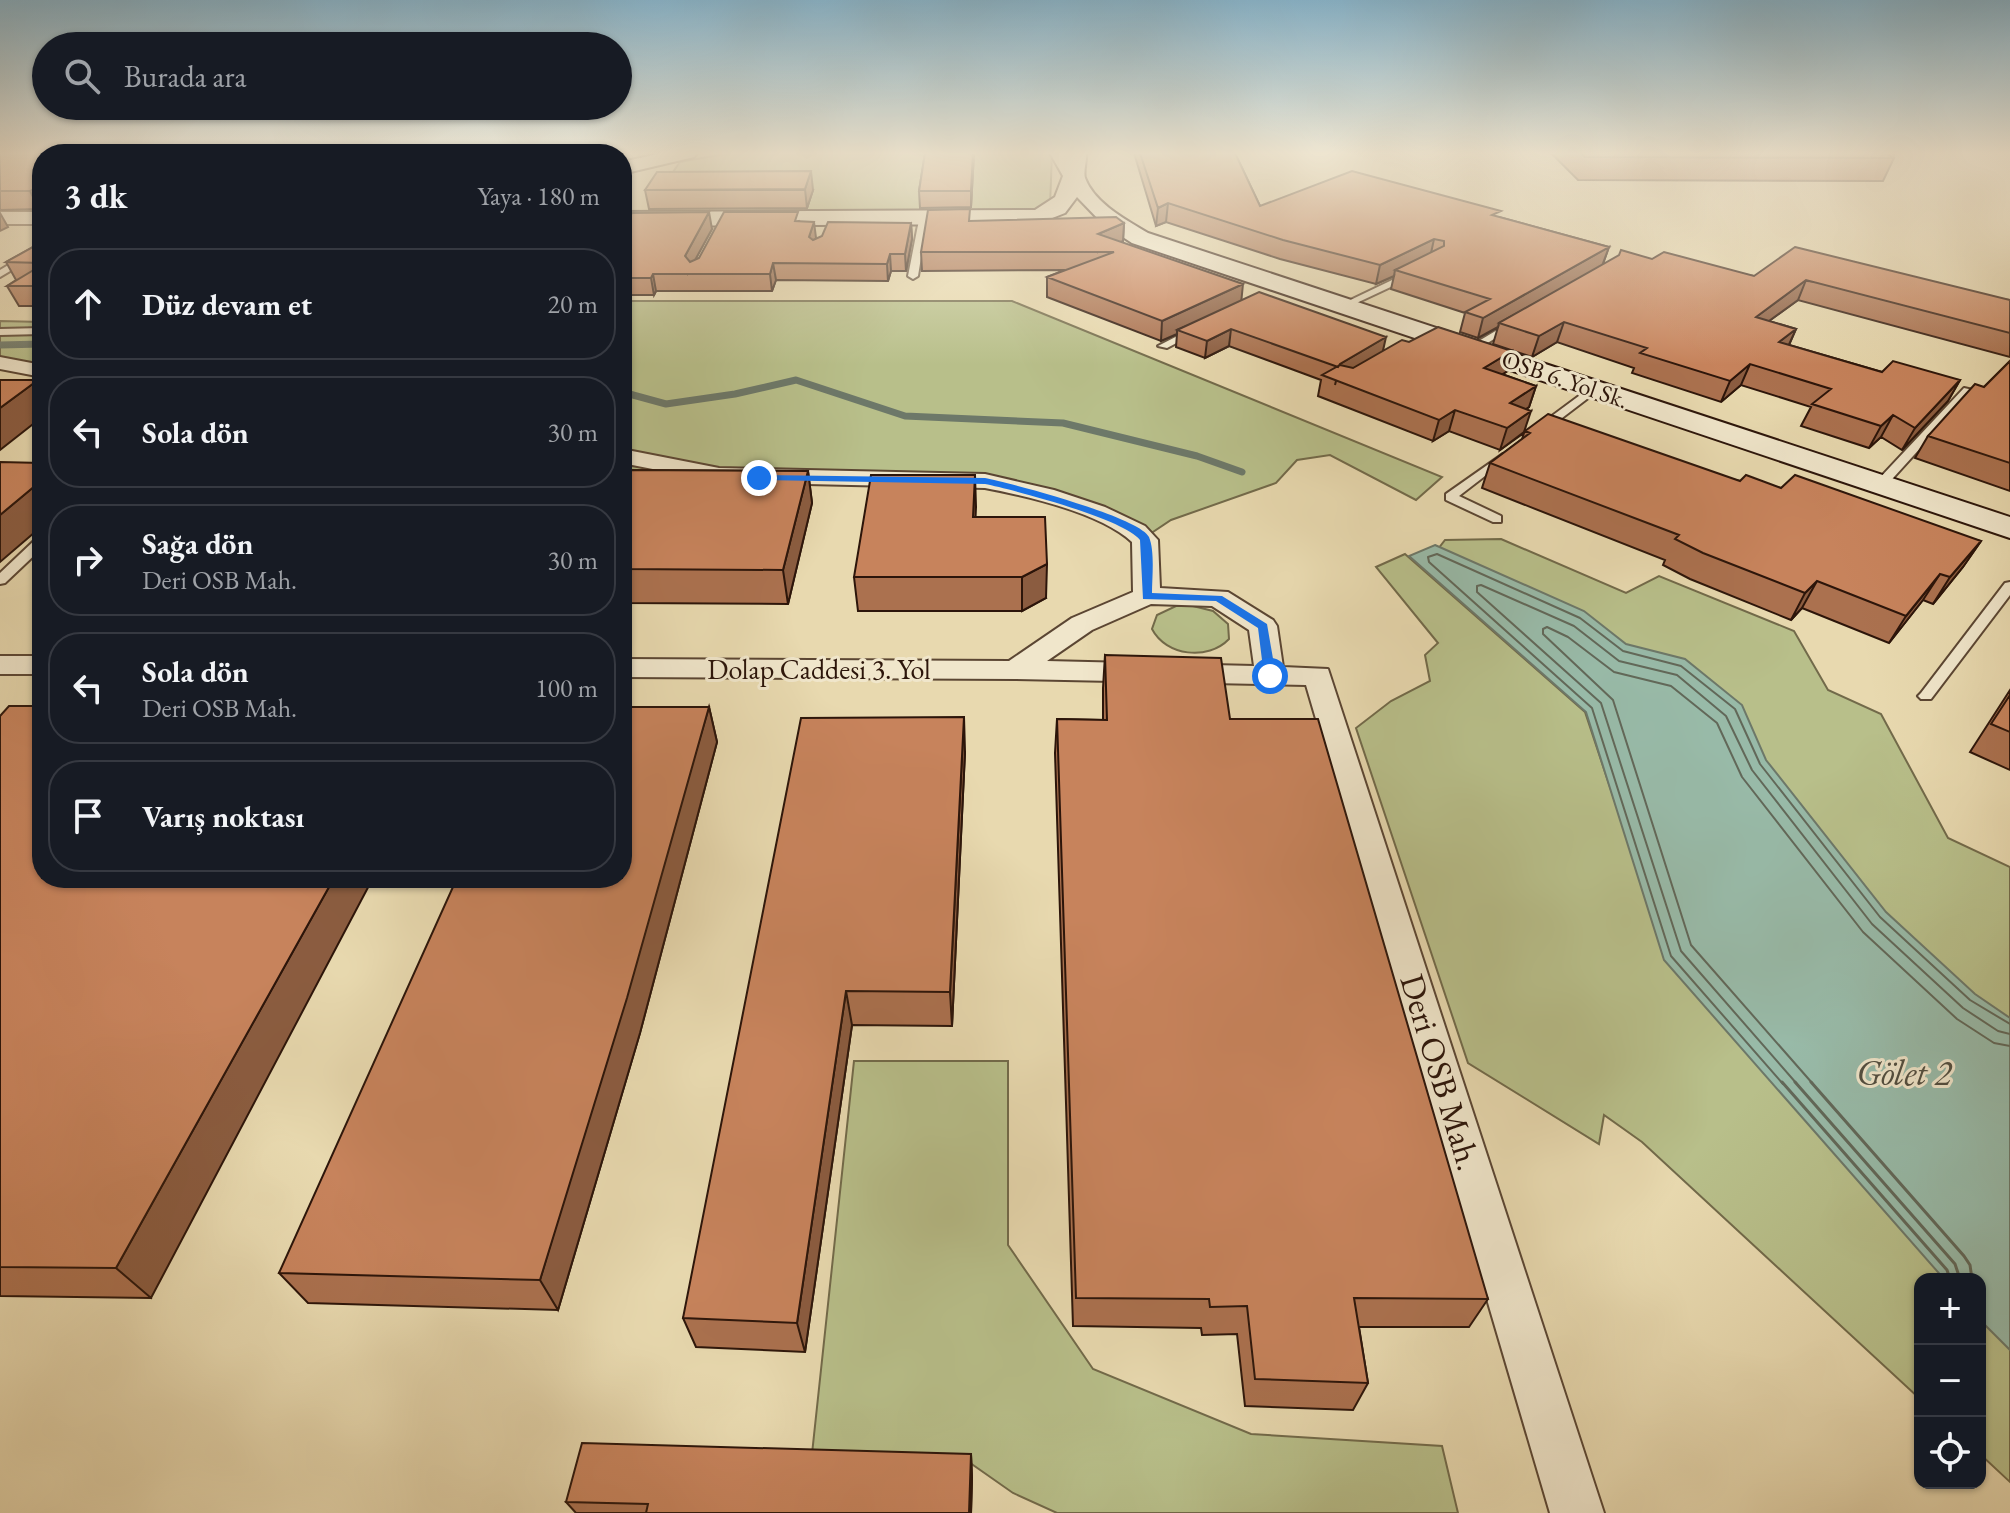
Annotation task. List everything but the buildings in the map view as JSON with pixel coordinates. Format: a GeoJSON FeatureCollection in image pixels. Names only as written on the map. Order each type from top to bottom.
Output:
{"type":"FeatureCollection","features":[{"type":"Feature","properties":{"kind":"main road"},"geometry":{"type":"LineString","coordinates":[[682,224],[836,224]]}},
{"type":"Feature","properties":{"kind":"main road"},"geometry":{"type":"LineString","coordinates":[[1038,224],[1077,226],[1140,238]]}},
{"type":"Feature","properties":{"kind":"main road","name":"OSB 6. Yol Sk."},"geometry":{"type":"LineString","coordinates":[[1118,224],[1140,238],[1282,290],[1345,305],[1423,337],[1472,348],[2010,528]]}},
{"type":"Feature","properties":{"kind":"street"},"geometry":{"type":"LineString","coordinates":[[0,363],[32,369]]}},
{"type":"Feature","properties":{"kind":"street"},"geometry":{"type":"LineString","coordinates":[[632,458],[719,475],[985,481],[1017,487],[1125,524],[1141,534],[1145,540],[1147,596]]}},
{"type":"Feature","properties":{"kind":"street"},"geometry":{"type":"LineString","coordinates":[[1015,670],[1082,624],[1147,596],[1218,598],[1263,626],[1270,676]]}},
{"type":"Feature","properties":{"kind":"street"},"geometry":{"type":"LineString","coordinates":[[0,665],[32,665]]}},
{"type":"Feature","properties":{"kind":"street","name":"Dolap Caddesi 3. Yol"},"geometry":{"type":"LineString","coordinates":[[632,668],[1015,670],[1270,676]]}},
{"type":"Feature","properties":{"kind":"street","name":"Deri OSB Mah."},"geometry":{"type":"LineString","coordinates":[[1270,676],[1318,676],[1577,1513]]}},
{"type":"Feature","properties":{"kind":"lane"},"geometry":{"type":"LineString","coordinates":[[913,276],[922,224]]}},
{"type":"Feature","properties":{"kind":"lane"},"geometry":{"type":"LineString","coordinates":[[0,274],[32,254]]}},
{"type":"Feature","properties":{"kind":"lane"},"geometry":{"type":"LineString","coordinates":[[1345,305],[1422,269]]}},
{"type":"Feature","properties":{"kind":"lane"},"geometry":{"type":"LineString","coordinates":[[1472,348],[1526,316]]}},
{"type":"Feature","properties":{"kind":"lane"},"geometry":{"type":"LineString","coordinates":[[1163,346],[1205,326]]}},
{"type":"Feature","properties":{"kind":"lane"},"geometry":{"type":"LineString","coordinates":[[0,332],[32,331]]}},
{"type":"Feature","properties":{"kind":"lane"},"geometry":{"type":"LineString","coordinates":[[1533,435],[1595,389]]}},
{"type":"Feature","properties":{"kind":"lane"},"geometry":{"type":"LineString","coordinates":[[1880,485],[1968,390]]}},
{"type":"Feature","properties":{"kind":"lane"},"geometry":{"type":"LineString","coordinates":[[1497,519],[1450,497],[1509,453]]}},
{"type":"Feature","properties":{"kind":"lane"},"geometry":{"type":"LineString","coordinates":[[0,580],[32,550]]}},
{"type":"Feature","properties":{"kind":"lane"},"geometry":{"type":"LineString","coordinates":[[1926,696],[2010,586]]}},
{"type":"Feature","properties":{"kind":"green space"},"geometry":{"type":"Polygon","coordinates":[[[632,301],[1012,301],[1442,477],[1416,500],[1330,455],[1297,460],[1276,483],[1171,520],[1141,540],[1129,525],[1006,485],[632,484],[632,301]]]}},
{"type":"Feature","properties":{"kind":"green space"},"geometry":{"type":"Polygon","coordinates":[[[0,321],[32,322],[32,372],[0,367],[0,321]]]}},
{"type":"Feature","properties":{"kind":"green space"},"geometry":{"type":"Polygon","coordinates":[[[1501,539],[1626,593],[1659,576],[1794,631],[1828,690],[1881,714],[1948,838],[2010,867],[2010,1031],[1929,968],[1613,647],[1435,553],[1445,540],[1501,539]]]}},
{"type":"Feature","properties":{"kind":"green space"},"geometry":{"type":"Polygon","coordinates":[[[1405,554],[1585,712],[1669,964],[1948,1273],[1914,1273],[1914,1393],[1642,1142],[1604,1115],[1599,1144],[1468,1063],[1356,728],[1391,701],[1430,681],[1425,655],[1438,643],[1376,567],[1405,554]]]}},
{"type":"Feature","properties":{"kind":"green space"},"geometry":{"type":"Polygon","coordinates":[[[1189,605],[1213,611],[1228,624],[1229,639],[1210,651],[1199,653],[1177,650],[1158,638],[1152,629],[1157,615],[1176,606],[1189,605]]]}},
{"type":"Feature","properties":{"kind":"green space"},"geometry":{"type":"Polygon","coordinates":[[[854,1061],[1008,1061],[1008,1245],[1093,1369],[1251,1434],[1442,1446],[1458,1513],[1057,1513],[1013,1493],[963,1458],[812,1454],[854,1061]]]}},
{"type":"Feature","properties":{"kind":"green space"},"geometry":{"type":"Polygon","coordinates":[[[1986,1315],[2010,1340],[2010,1482],[1986,1460],[1986,1315]]]}},
{"type":"Feature","properties":{"kind":"water","name":"Gölet 2"},"geometry":{"type":"Polygon","coordinates":[[[1435,545],[1584,611],[1626,644],[1685,659],[1742,705],[1766,760],[1886,912],[1975,994],[2010,1018],[2010,1350],[1986,1326],[1986,1273],[1939,1273],[1664,960],[1586,712],[1409,556],[1435,545]]]}},
{"type":"Feature","properties":{"kind":"waterway"},"geometry":{"type":"LineString","coordinates":[[0,345],[32,344]]}},
{"type":"Feature","properties":{"kind":"waterway"},"geometry":{"type":"LineString","coordinates":[[632,395],[666,404],[735,394],[796,380],[905,416],[1063,423],[1197,456],[1242,472]]}},
{"type":"Feature","properties":{"kind":"route"},"geometry":{"type":"LineString","coordinates":[[759,478],[889,477],[1001,483],[1125,524],[1145,540],[1147,596],[1218,598],[1263,626],[1270,676]]}}]}
